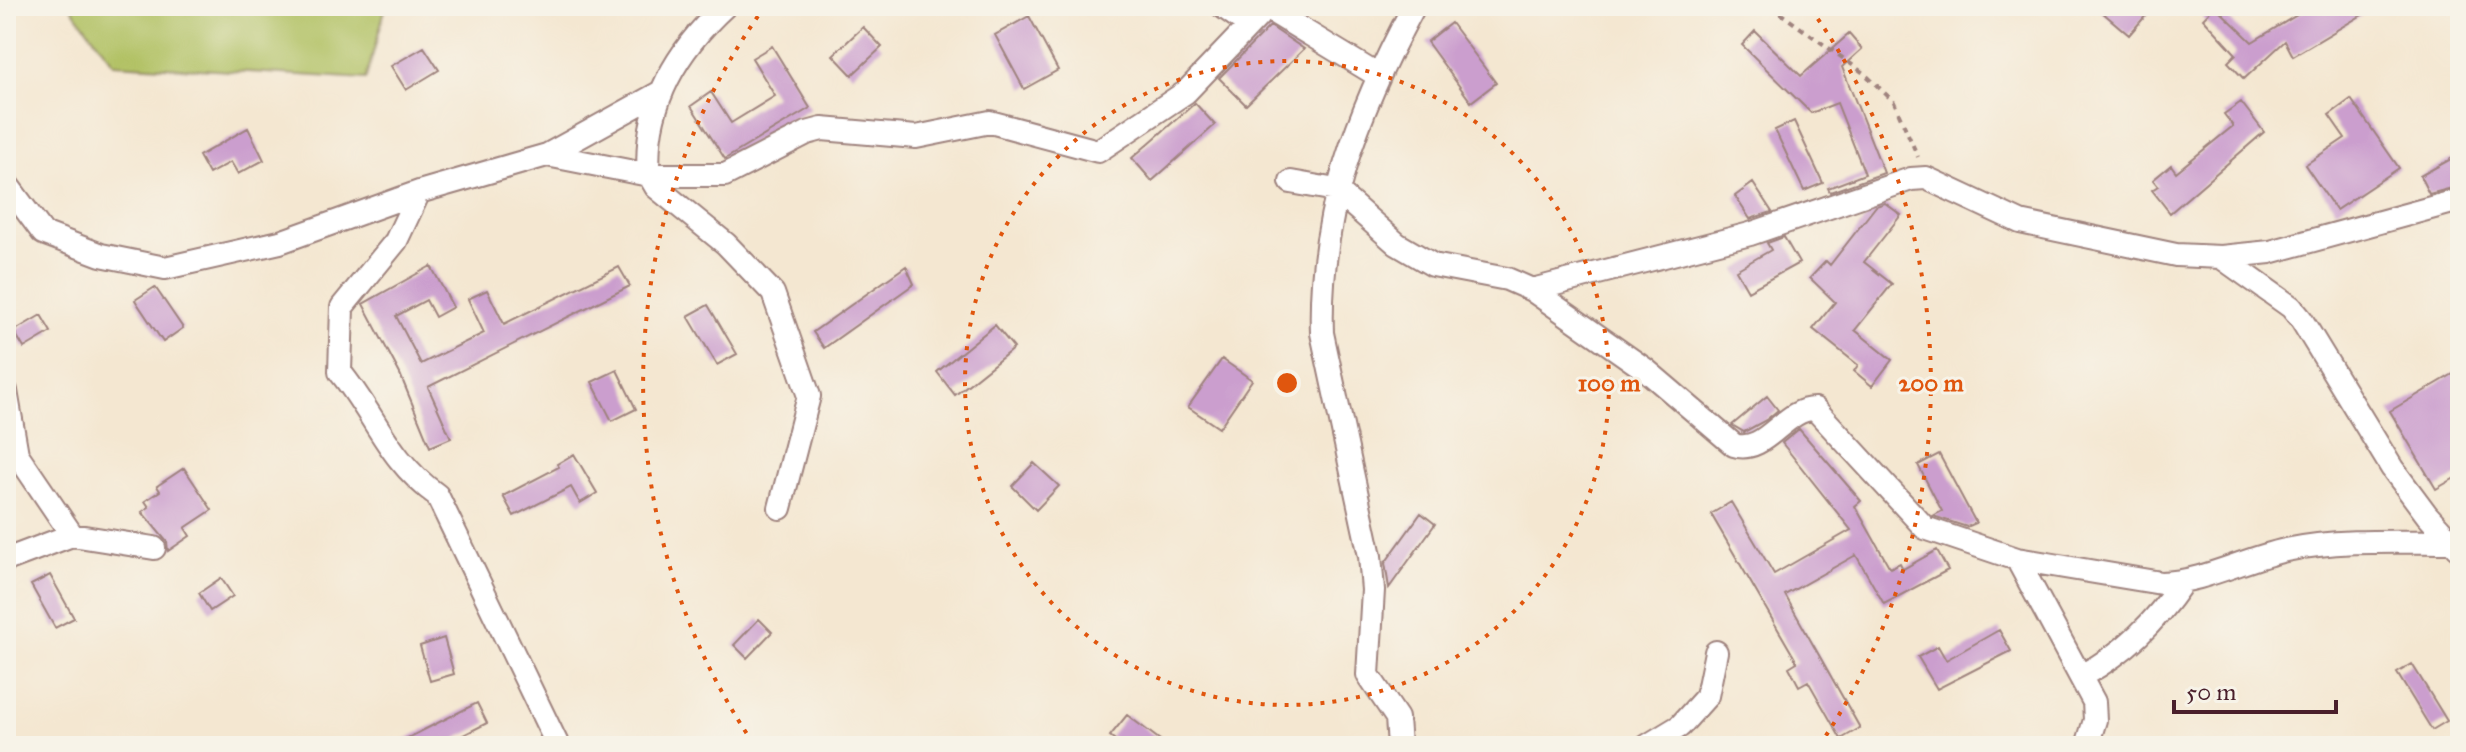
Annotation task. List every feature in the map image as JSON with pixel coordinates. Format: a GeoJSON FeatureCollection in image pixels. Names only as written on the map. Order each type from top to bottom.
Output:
{"type":"FeatureCollection","features":[{"type":"Feature","properties":{"kind":"street"},"geometry":{"type":"LineString","coordinates":[[725,6],[684,47],[659,93],[649,175],[656,187],[726,244],[773,293],[809,396],[780,508]]}},
{"type":"Feature","properties":{"kind":"street"},"geometry":{"type":"LineString","coordinates":[[1222,6],[1249,25]]}},
{"type":"Feature","properties":{"kind":"street"},"geometry":{"type":"LineString","coordinates":[[547,155],[649,175],[725,175],[807,133],[822,129],[916,137],[990,122],[1098,151],[1186,92],[1267,6],[1377,75]]}},
{"type":"Feature","properties":{"kind":"street"},"geometry":{"type":"LineString","coordinates":[[1399,746],[1397,718],[1368,675],[1373,590],[1370,556],[1322,333],[1328,230],[1336,190],[1377,75],[1413,8],[1406,6]]}},
{"type":"Feature","properties":{"kind":"street"},"geometry":{"type":"LineString","coordinates":[[6,183],[43,233],[101,255],[165,268],[280,242],[419,192],[547,155],[659,93]]}},
{"type":"Feature","properties":{"kind":"street"},"geometry":{"type":"LineString","coordinates":[[1532,290],[1750,234],[1911,179],[1926,178],[2020,222],[2176,255],[2221,257],[2270,252],[2460,200]]}},
{"type":"Feature","properties":{"kind":"street"},"geometry":{"type":"LineString","coordinates":[[1291,182],[1336,190],[1397,244],[1433,265],[1507,279],[1532,290],[1646,370],[1734,445],[1754,445],[1803,411],[1815,409],[1917,523],[2017,559],[2161,583],[2182,583],[2284,551],[2336,542],[2456,546]]}},
{"type":"Feature","properties":{"kind":"street"},"geometry":{"type":"LineString","coordinates":[[419,192],[396,241],[342,307],[340,372],[364,401],[382,439],[417,480],[437,495],[558,746]]}},
{"type":"Feature","properties":{"kind":"street"},"geometry":{"type":"LineString","coordinates":[[2221,257],[2291,307],[2301,319],[2392,468],[2456,546]]}},
{"type":"Feature","properties":{"kind":"street"},"geometry":{"type":"LineString","coordinates":[[6,391],[17,454],[72,535]]}},
{"type":"Feature","properties":{"kind":"street"},"geometry":{"type":"LineString","coordinates":[[6,560],[72,535],[154,548]]}},
{"type":"Feature","properties":{"kind":"street"},"geometry":{"type":"LineString","coordinates":[[2017,559],[2083,675],[2094,702],[2095,720],[2087,746]]}},
{"type":"Feature","properties":{"kind":"street"},"geometry":{"type":"LineString","coordinates":[[2083,675],[2134,643],[2154,623],[2182,583]]}},
{"type":"Feature","properties":{"kind":"street"},"geometry":{"type":"LineString","coordinates":[[1647,746],[1680,726],[1707,696],[1716,652]]}},
{"type":"Feature","properties":{"kind":"path"},"geometry":{"type":"LineString","coordinates":[[1770,6],[1865,74],[1894,102],[1926,178]]}},
{"type":"Feature","properties":{"kind":"green space"},"geometry":{"type":"Polygon","coordinates":[[[70,6],[386,6],[366,79],[114,64],[70,6]]]}},
{"type":"Feature","properties":{"kind":"building"},"geometry":{"type":"Polygon","coordinates":[[[2095,6],[2154,6],[2129,35],[2095,6]]]}},
{"type":"Feature","properties":{"kind":"building"},"geometry":{"type":"Polygon","coordinates":[[[2215,6],[2252,42],[2312,6],[2377,6],[2293,56],[2285,41],[2244,79],[2228,62],[2236,54],[2203,18],[2215,6]]]}},
{"type":"Feature","properties":{"kind":"building"},"geometry":{"type":"Polygon","coordinates":[[[1029,16],[1058,70],[1024,89],[995,35],[1029,16]]]}},
{"type":"Feature","properties":{"kind":"building"},"geometry":{"type":"Polygon","coordinates":[[[1451,23],[1496,83],[1471,102],[1427,42],[1451,23]]]}},
{"type":"Feature","properties":{"kind":"building"},"geometry":{"type":"Polygon","coordinates":[[[1270,26],[1304,49],[1246,105],[1219,78],[1270,26]]]}},
{"type":"Feature","properties":{"kind":"building"},"geometry":{"type":"Polygon","coordinates":[[[863,27],[882,47],[852,75],[833,55],[863,27]]]}},
{"type":"Feature","properties":{"kind":"building"},"geometry":{"type":"Polygon","coordinates":[[[1755,31],[1801,76],[1849,34],[1862,49],[1842,67],[1884,173],[1830,192],[1828,188],[1865,174],[1837,103],[1811,113],[1742,45],[1755,31]]]}},
{"type":"Feature","properties":{"kind":"building"},"geometry":{"type":"Polygon","coordinates":[[[772,46],[810,108],[725,159],[691,106],[711,92],[731,123],[775,96],[752,58],[772,46]]]}},
{"type":"Feature","properties":{"kind":"building"},"geometry":{"type":"Polygon","coordinates":[[[424,47],[439,70],[406,90],[391,66],[424,47]]]}},
{"type":"Feature","properties":{"kind":"building"},"geometry":{"type":"Polygon","coordinates":[[[2351,99],[2399,168],[2336,210],[2305,165],[2345,138],[2329,115],[2351,99]]]}},
{"type":"Feature","properties":{"kind":"building"},"geometry":{"type":"Polygon","coordinates":[[[2241,102],[2264,132],[2170,213],[2152,190],[2158,186],[2153,180],[2171,165],[2176,172],[2233,126],[2224,114],[2241,102]]]}},
{"type":"Feature","properties":{"kind":"building"},"geometry":{"type":"Polygon","coordinates":[[[1195,103],[1215,125],[1152,181],[1132,158],[1195,103]]]}},
{"type":"Feature","properties":{"kind":"building"},"geometry":{"type":"Polygon","coordinates":[[[1794,121],[1823,183],[1804,191],[1775,130],[1794,121]]]}},
{"type":"Feature","properties":{"kind":"building"},"geometry":{"type":"Polygon","coordinates":[[[248,128],[264,160],[238,174],[231,162],[209,174],[199,156],[248,128]]]}},
{"type":"Feature","properties":{"kind":"building"},"geometry":{"type":"Polygon","coordinates":[[[2460,154],[2460,186],[2429,194],[2420,176],[2460,154]]]}},
{"type":"Feature","properties":{"kind":"building"},"geometry":{"type":"Polygon","coordinates":[[[1753,183],[1772,212],[1750,219],[1735,196],[1753,183]]]}},
{"type":"Feature","properties":{"kind":"building"},"geometry":{"type":"Polygon","coordinates":[[[1885,203],[1901,215],[1864,262],[1892,284],[1855,330],[1892,360],[1872,386],[1854,371],[1858,365],[1813,329],[1835,302],[1810,278],[1826,261],[1830,265],[1876,206],[1885,203]]]}},
{"type":"Feature","properties":{"kind":"building"},"geometry":{"type":"Polygon","coordinates":[[[1784,237],[1799,263],[1748,291],[1736,270],[1771,250],[1767,243],[1784,237]]]}},
{"type":"Feature","properties":{"kind":"building"},"geometry":{"type":"Polygon","coordinates":[[[431,266],[453,307],[435,317],[426,300],[396,316],[421,364],[484,333],[468,299],[487,290],[504,324],[619,267],[630,286],[428,387],[451,438],[430,447],[400,374],[363,304],[431,266]]]}},
{"type":"Feature","properties":{"kind":"building"},"geometry":{"type":"Polygon","coordinates":[[[906,266],[914,284],[824,348],[813,332],[906,266]]]}},
{"type":"Feature","properties":{"kind":"building"},"geometry":{"type":"Polygon","coordinates":[[[155,287],[183,328],[163,342],[135,300],[155,287]]]}},
{"type":"Feature","properties":{"kind":"building"},"geometry":{"type":"Polygon","coordinates":[[[708,305],[737,354],[717,365],[688,316],[708,305]]]}},
{"type":"Feature","properties":{"kind":"building"},"geometry":{"type":"Polygon","coordinates":[[[41,315],[51,332],[24,348],[14,331],[41,315]]]}},
{"type":"Feature","properties":{"kind":"building"},"geometry":{"type":"Polygon","coordinates":[[[995,325],[1014,348],[955,395],[937,372],[995,325]]]}},
{"type":"Feature","properties":{"kind":"building"},"geometry":{"type":"Polygon","coordinates":[[[1222,359],[1252,380],[1219,428],[1188,407],[1222,359]]]}},
{"type":"Feature","properties":{"kind":"building"},"geometry":{"type":"Polygon","coordinates":[[[617,370],[636,409],[612,421],[592,382],[617,370]]]}},
{"type":"Feature","properties":{"kind":"building"},"geometry":{"type":"Polygon","coordinates":[[[2460,370],[2460,475],[2436,489],[2390,411],[2460,370]]]}},
{"type":"Feature","properties":{"kind":"building"},"geometry":{"type":"Polygon","coordinates":[[[1767,396],[1778,410],[1766,420],[1744,432],[1732,425],[1767,396]]]}},
{"type":"Feature","properties":{"kind":"building"},"geometry":{"type":"Polygon","coordinates":[[[1799,429],[1861,501],[1855,506],[1890,568],[1900,563],[1903,569],[1937,550],[1948,570],[1884,604],[1856,555],[1785,595],[1860,728],[1841,739],[1808,681],[1799,686],[1789,667],[1797,662],[1711,514],[1731,502],[1774,574],[1851,530],[1782,443],[1799,429]]]}},
{"type":"Feature","properties":{"kind":"building"},"geometry":{"type":"Polygon","coordinates":[[[574,454],[597,493],[580,503],[571,487],[514,516],[503,496],[559,467],[557,464],[574,454]]]}},
{"type":"Feature","properties":{"kind":"building"},"geometry":{"type":"Polygon","coordinates":[[[1939,454],[1976,523],[1967,527],[1933,516],[1942,511],[1918,465],[1939,454]]]}},
{"type":"Feature","properties":{"kind":"building"},"geometry":{"type":"Polygon","coordinates":[[[1034,463],[1059,486],[1036,510],[1012,486],[1034,463]]]}},
{"type":"Feature","properties":{"kind":"building"},"geometry":{"type":"Polygon","coordinates":[[[184,468],[212,510],[185,528],[190,536],[168,551],[167,542],[142,512],[149,507],[145,501],[160,491],[157,486],[184,468]]]}},
{"type":"Feature","properties":{"kind":"building"},"geometry":{"type":"Polygon","coordinates":[[[1421,513],[1435,524],[1389,588],[1385,563],[1421,513]]]}},
{"type":"Feature","properties":{"kind":"building"},"geometry":{"type":"Polygon","coordinates":[[[50,575],[74,618],[55,628],[31,585],[50,575]]]}},
{"type":"Feature","properties":{"kind":"building"},"geometry":{"type":"Polygon","coordinates":[[[221,578],[233,596],[210,611],[199,593],[221,578]]]}},
{"type":"Feature","properties":{"kind":"building"},"geometry":{"type":"Polygon","coordinates":[[[759,619],[772,632],[747,658],[734,645],[759,619]]]}},
{"type":"Feature","properties":{"kind":"building"},"geometry":{"type":"Polygon","coordinates":[[[1999,630],[2011,651],[1937,689],[1918,657],[1938,646],[1946,660],[1999,630]]]}},
{"type":"Feature","properties":{"kind":"building"},"geometry":{"type":"Polygon","coordinates":[[[444,638],[454,674],[430,681],[420,646],[444,638]]]}},
{"type":"Feature","properties":{"kind":"building"},"geometry":{"type":"Polygon","coordinates":[[[2412,664],[2447,721],[2432,730],[2397,673],[2412,664]]]}},
{"type":"Feature","properties":{"kind":"building"},"geometry":{"type":"Polygon","coordinates":[[[477,703],[487,723],[442,746],[392,746],[477,703]]]}},
{"type":"Feature","properties":{"kind":"building"},"geometry":{"type":"Polygon","coordinates":[[[1127,715],[1168,746],[1123,746],[1110,736],[1127,715]]]}}]}
